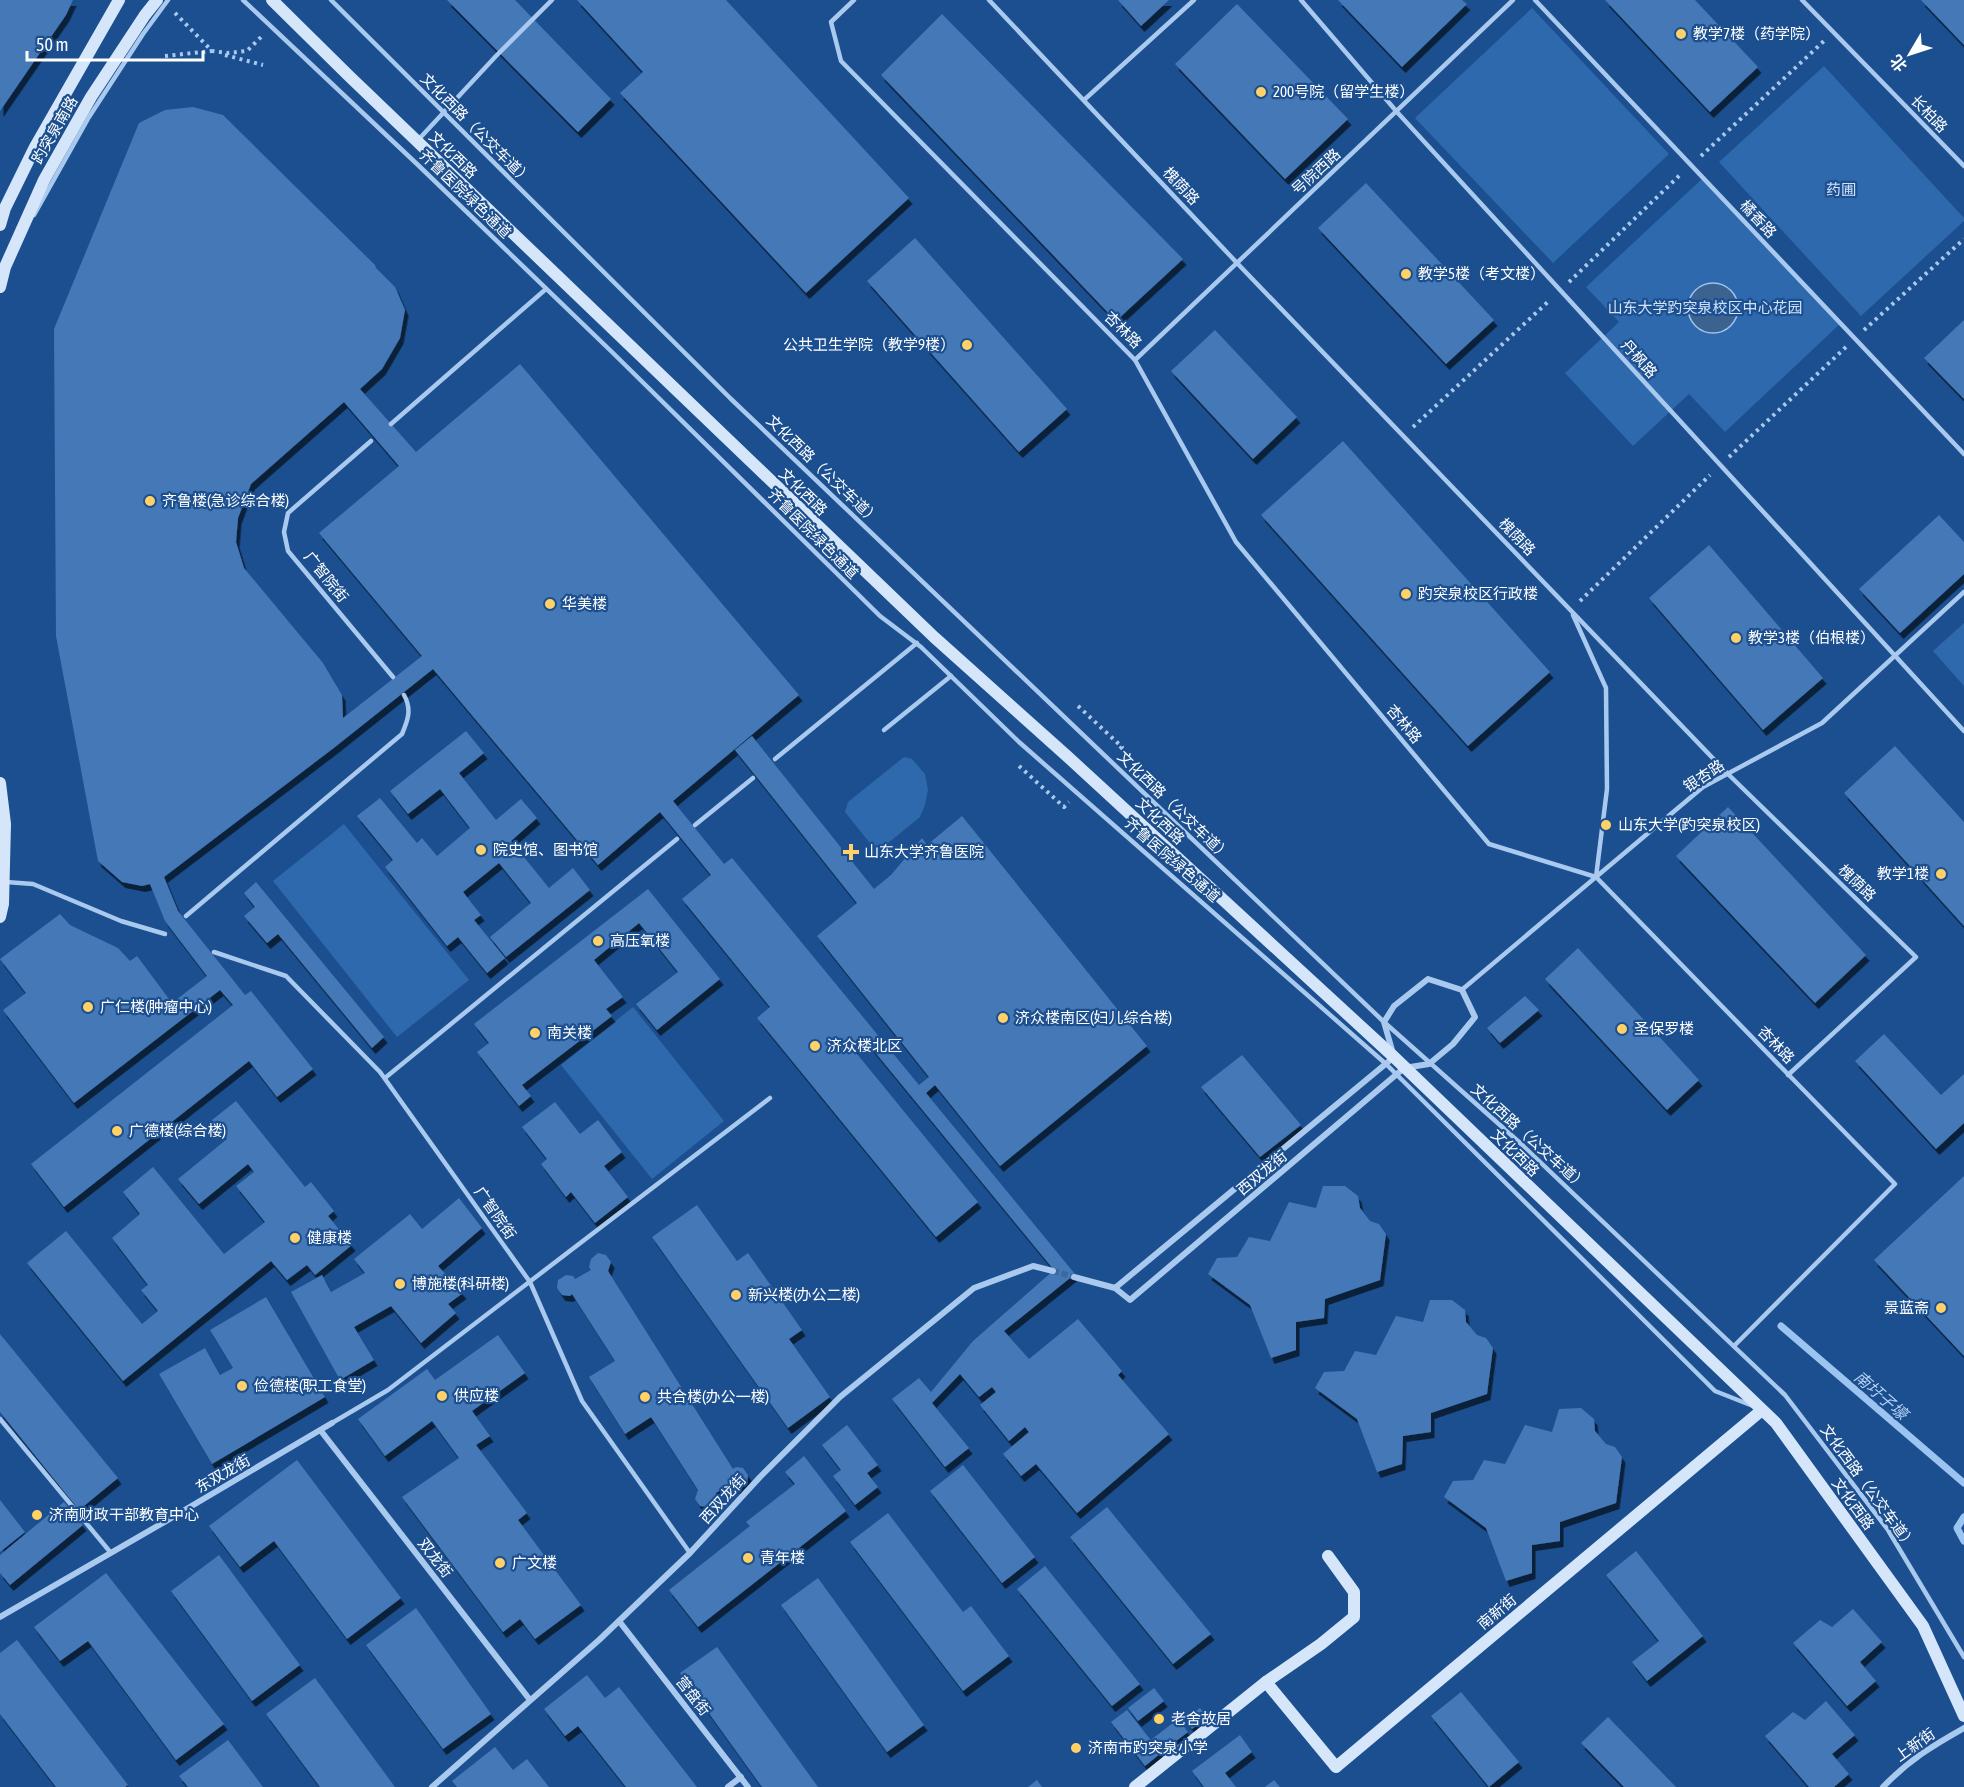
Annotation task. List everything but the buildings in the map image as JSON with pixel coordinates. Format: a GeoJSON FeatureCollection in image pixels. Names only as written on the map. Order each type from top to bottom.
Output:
{"type":"FeatureCollection","features":[{"type":"Feature","properties":{"kind":"main road","name":"趵突泉南路"},"geometry":{"type":"LineString","coordinates":[[0,225],[5,208],[35,147],[119,0]]}},
{"type":"Feature","properties":{"kind":"main road","name":"趵突泉南路"},"geometry":{"type":"LineString","coordinates":[[0,287],[5,267],[44,180],[91,97],[157,0]]}},
{"type":"Feature","properties":{"kind":"main road","name":"文化西路"},"geometry":{"type":"LineString","coordinates":[[272,0],[925,629],[1068,757],[1776,1423],[1923,1626],[1964,1716]]}},
{"type":"Feature","properties":{"kind":"main road"},"geometry":{"type":"LineString","coordinates":[[0,783],[5,824],[3,904],[0,917]]}},
{"type":"Feature","properties":{"kind":"main road","name":"南新街"},"geometry":{"type":"LineString","coordinates":[[1266,1682],[1336,1767],[1762,1410]]}},
{"type":"Feature","properties":{"kind":"main road"},"geometry":{"type":"LineString","coordinates":[[1135,1787],[1266,1682],[1321,1644],[1354,1617],[1354,1592],[1328,1556]]}},
{"type":"Feature","properties":{"kind":"street"},"geometry":{"type":"LineString","coordinates":[[1390,1060],[1383,1022],[1394,1006],[1428,979],[1463,989],[1474,1017],[1453,1044],[1429,1064],[1400,1071]]}},
{"type":"Feature","properties":{"kind":"street","name":"西双龙街"},"geometry":{"type":"LineString","coordinates":[[1114,1288],[1390,1060]]}},
{"type":"Feature","properties":{"kind":"street","name":"西双龙街"},"geometry":{"type":"LineString","coordinates":[[1074,1277],[1114,1288],[1130,1300],[1400,1071]]}},
{"type":"Feature","properties":{"kind":"street","name":"西双龙街"},"geometry":{"type":"LineString","coordinates":[[432,1787],[620,1621],[690,1553],[760,1477],[840,1397],[974,1288],[1033,1266],[1053,1271]]}},
{"type":"Feature","properties":{"kind":"street","name":"东双龙街"},"geometry":{"type":"LineString","coordinates":[[0,1617],[332,1423]]}},
{"type":"Feature","properties":{"kind":"street","name":"双龙街"},"geometry":{"type":"LineString","coordinates":[[321,1431],[530,1701]]}},
{"type":"Feature","properties":{"kind":"street","name":"营盘街"},"geometry":{"type":"LineString","coordinates":[[620,1621],[748,1787]]}},
{"type":"Feature","properties":{"kind":"street","name":"上新街"},"geometry":{"type":"LineString","coordinates":[[1883,1787],[1926,1749],[1964,1728]]}},
{"type":"Feature","properties":{"kind":"street"},"geometry":{"type":"LineString","coordinates":[[728,1787],[741,1777]]}},
{"type":"Feature","properties":{"kind":"lane"},"geometry":{"type":"LineString","coordinates":[[14,248],[89,117],[142,34],[168,0]]}},
{"type":"Feature","properties":{"kind":"lane","name":"齐鲁医院绿色通道"},"geometry":{"type":"LineString","coordinates":[[243,0],[418,165],[880,616],[917,644],[1019,742],[1390,1060]]}},
{"type":"Feature","properties":{"kind":"lane","name":"文化西路（公交车道）"},"geometry":{"type":"LineString","coordinates":[[331,0],[731,399],[1383,1022],[1519,1142],[1785,1395],[1888,1530],[1964,1657]]}},
{"type":"Feature","properties":{"kind":"lane"},"geometry":{"type":"LineString","coordinates":[[417,141],[552,0]]}},
{"type":"Feature","properties":{"kind":"lane","name":"杏林路"},"geometry":{"type":"LineString","coordinates":[[854,0],[831,21],[841,61],[1135,360],[1236,542],[1489,844],[1596,878],[1895,1184],[1734,1347]]}},
{"type":"Feature","properties":{"kind":"lane","name":"槐荫路"},"geometry":{"type":"LineString","coordinates":[[989,0],[1237,263],[1728,774],[1916,957],[1788,1074]]}},
{"type":"Feature","properties":{"kind":"lane"},"geometry":{"type":"LineString","coordinates":[[1084,100],[1194,0]]}},
{"type":"Feature","properties":{"kind":"lane","name":"丹枫路"},"geometry":{"type":"LineString","coordinates":[[1301,0],[1397,112],[1964,731]]}},
{"type":"Feature","properties":{"kind":"lane","name":"号院西路"},"geometry":{"type":"LineString","coordinates":[[1135,360],[1513,0]]}},
{"type":"Feature","properties":{"kind":"lane","name":"橘香路"},"geometry":{"type":"LineString","coordinates":[[1535,0],[1964,454]]}},
{"type":"Feature","properties":{"kind":"lane","name":"长柏路"},"geometry":{"type":"LineString","coordinates":[[1802,0],[1964,166]]}},
{"type":"Feature","properties":{"kind":"lane"},"geometry":{"type":"LineString","coordinates":[[391,424],[546,289]]}},
{"type":"Feature","properties":{"kind":"lane","name":"广智院街"},"geometry":{"type":"LineString","coordinates":[[371,441],[288,513],[284,532],[288,551],[393,677]]}},
{"type":"Feature","properties":{"kind":"lane","name":"银杏路"},"geometry":{"type":"LineString","coordinates":[[1463,989],[1703,787],[1822,723],[1964,592]]}},
{"type":"Feature","properties":{"kind":"lane"},"geometry":{"type":"LineString","coordinates":[[1571,610],[1606,688],[1607,789],[1596,878]]}},
{"type":"Feature","properties":{"kind":"lane"},"geometry":{"type":"LineString","coordinates":[[775,759],[917,644]]}},
{"type":"Feature","properties":{"kind":"lane"},"geometry":{"type":"LineString","coordinates":[[884,730],[951,676]]}},
{"type":"Feature","properties":{"kind":"lane"},"geometry":{"type":"LineString","coordinates":[[186,916],[402,734],[408,721],[409,704],[404,695]]}},
{"type":"Feature","properties":{"kind":"lane"},"geometry":{"type":"LineString","coordinates":[[695,825],[753,778]]}},
{"type":"Feature","properties":{"kind":"lane"},"geometry":{"type":"LineString","coordinates":[[385,1078],[677,839]]}},
{"type":"Feature","properties":{"kind":"lane"},"geometry":{"type":"LineString","coordinates":[[3,882],[33,885],[121,921],[165,934]]}},
{"type":"Feature","properties":{"kind":"lane","name":"广智院街"},"geometry":{"type":"LineString","coordinates":[[214,952],[286,976],[385,1078],[530,1282],[582,1401],[690,1553]]}},
{"type":"Feature","properties":{"kind":"lane"},"geometry":{"type":"LineString","coordinates":[[1400,1071],[1715,1391],[1762,1410]]}},
{"type":"Feature","properties":{"kind":"lane"},"geometry":{"type":"LineString","coordinates":[[332,1423],[388,1390],[770,1098]]}},
{"type":"Feature","properties":{"kind":"lane"},"geometry":{"type":"LineString","coordinates":[[0,1419],[111,1553]]}},
{"type":"Feature","properties":{"kind":"path"},"geometry":{"type":"LineString","coordinates":[[170,9],[212,51],[263,65]]}},
{"type":"Feature","properties":{"kind":"path"},"geometry":{"type":"LineString","coordinates":[[1403,436],[1833,32]]}},
{"type":"Feature","properties":{"kind":"path"},"geometry":{"type":"LineString","coordinates":[[165,56],[212,51],[228,53],[247,51],[264,34]]}},
{"type":"Feature","properties":{"kind":"path"},"geometry":{"type":"LineString","coordinates":[[1571,610],[1720,465],[1964,239]]}},
{"type":"Feature","properties":{"kind":"path"},"geometry":{"type":"LineString","coordinates":[[1078,706],[1122,747]]}},
{"type":"Feature","properties":{"kind":"path"},"geometry":{"type":"LineString","coordinates":[[1019,766],[1064,807]]}},
{"type":"Feature","properties":{"kind":"green space"},"geometry":{"type":"Polygon","coordinates":[[[1532,8],[1669,154],[1553,263],[1415,118],[1532,8]]]}},
{"type":"Feature","properties":{"kind":"green space","name":"药圃"},"geometry":{"type":"Polygon","coordinates":[[[1824,66],[1964,218],[1964,221],[1861,316],[1719,162],[1824,66]]]}},
{"type":"Feature","properties":{"kind":"green space","name":"山东大学趵突泉校区中心花园"},"geometry":{"type":"Polygon","coordinates":[[[1704,177],[1841,323],[1725,432],[1689,394],[1633,446],[1565,373],[1619,322],[1586,287],[1704,177]]]}},
{"type":"Feature","properties":{"kind":"green space"},"geometry":{"type":"Polygon","coordinates":[[[1964,623],[1964,686],[1933,651],[1964,623]]]}},
{"type":"Feature","properties":{"kind":"green space"},"geometry":{"type":"Polygon","coordinates":[[[904,757],[912,759],[925,774],[928,790],[925,805],[920,817],[877,852],[845,812],[848,802],[904,757]]]}},
{"type":"Feature","properties":{"kind":"green space"},"geometry":{"type":"Polygon","coordinates":[[[344,824],[469,980],[397,1037],[273,881],[344,824]]]}},
{"type":"Feature","properties":{"kind":"green space"},"geometry":{"type":"Polygon","coordinates":[[[633,1007],[724,1121],[652,1179],[561,1065],[633,1007]]]}},
{"type":"Feature","properties":{"kind":"shaded area"},"geometry":{"type":"Polygon","coordinates":[[[1708,283],[1718,283],[1731,290],[1738,303],[1738,313],[1731,326],[1718,333],[1708,333],[1699,329],[1692,322],[1688,313],[1688,303],[1692,294],[1699,287],[1708,283]]]}},
{"type":"Feature","properties":{"kind":"waterway","name":"南圩子壕"},"geometry":{"type":"LineString","coordinates":[[1781,1326],[1964,1483]]}},
{"type":"Feature","properties":{"kind":"waterway"},"geometry":{"type":"LineString","coordinates":[[1964,1517],[1957,1528],[1964,1541]]}},
{"type":"Feature","properties":{"kind":"tunnel"},"geometry":{"type":"LineString","coordinates":[[1053,1271],[1074,1277]]}},
{"type":"Feature","properties":{"kind":"place","name":"教学7楼（药学院）"},"geometry":{"type":"Point","coordinates":[1681,34]}},
{"type":"Feature","properties":{"kind":"place","name":"200号院（留学生楼）"},"geometry":{"type":"Point","coordinates":[1261,92]}},
{"type":"Feature","properties":{"kind":"place","name":"教学5楼（考文楼）"},"geometry":{"type":"Point","coordinates":[1406,274]}},
{"type":"Feature","properties":{"kind":"place","name":"公共卫生学院（教学9楼）"},"geometry":{"type":"Point","coordinates":[967,345]}},
{"type":"Feature","properties":{"kind":"place","name":"齐鲁楼(急诊综合楼)"},"geometry":{"type":"Point","coordinates":[150,501]}},
{"type":"Feature","properties":{"kind":"place","name":"趵突泉校区行政楼"},"geometry":{"type":"Point","coordinates":[1406,594]}},
{"type":"Feature","properties":{"kind":"place","name":"华美楼"},"geometry":{"type":"Point","coordinates":[550,604]}},
{"type":"Feature","properties":{"kind":"place","name":"教学3楼（伯根楼）"},"geometry":{"type":"Point","coordinates":[1736,638]}},
{"type":"Feature","properties":{"kind":"place","name":"山东大学(趵突泉校区)"},"geometry":{"type":"Point","coordinates":[1606,825]}},
{"type":"Feature","properties":{"kind":"place","name":"院史馆、图书馆"},"geometry":{"type":"Point","coordinates":[481,850]}},
{"type":"Feature","properties":{"kind":"place","name":"山东大学齐鲁医院"},"geometry":{"type":"Point","coordinates":[851,852]}},
{"type":"Feature","properties":{"kind":"place","name":"教学1楼"},"geometry":{"type":"Point","coordinates":[1941,874]}},
{"type":"Feature","properties":{"kind":"place","name":"高压氧楼"},"geometry":{"type":"Point","coordinates":[598,941]}},
{"type":"Feature","properties":{"kind":"place","name":"广仁楼(肿瘤中心)"},"geometry":{"type":"Point","coordinates":[88,1007]}},
{"type":"Feature","properties":{"kind":"place","name":"济众楼南区(妇儿综合楼)"},"geometry":{"type":"Point","coordinates":[1003,1018]}},
{"type":"Feature","properties":{"kind":"place","name":"圣保罗楼"},"geometry":{"type":"Point","coordinates":[1622,1029]}},
{"type":"Feature","properties":{"kind":"place","name":"南关楼"},"geometry":{"type":"Point","coordinates":[535,1033]}},
{"type":"Feature","properties":{"kind":"place","name":"济众楼北区"},"geometry":{"type":"Point","coordinates":[815,1046]}},
{"type":"Feature","properties":{"kind":"place","name":"广德楼(综合楼)"},"geometry":{"type":"Point","coordinates":[117,1131]}},
{"type":"Feature","properties":{"kind":"place","name":"健康楼"},"geometry":{"type":"Point","coordinates":[295,1238]}},
{"type":"Feature","properties":{"kind":"place","name":"博施楼(科研楼)"},"geometry":{"type":"Point","coordinates":[400,1284]}},
{"type":"Feature","properties":{"kind":"place","name":"新兴楼(办公二楼)"},"geometry":{"type":"Point","coordinates":[736,1295]}},
{"type":"Feature","properties":{"kind":"place","name":"景蓝斋"},"geometry":{"type":"Point","coordinates":[1941,1308]}},
{"type":"Feature","properties":{"kind":"place","name":"俭德楼(职工食堂)"},"geometry":{"type":"Point","coordinates":[242,1386]}},
{"type":"Feature","properties":{"kind":"place","name":"供应楼"},"geometry":{"type":"Point","coordinates":[442,1396]}},
{"type":"Feature","properties":{"kind":"place","name":"共合楼(办公一楼)"},"geometry":{"type":"Point","coordinates":[645,1397]}},
{"type":"Feature","properties":{"kind":"place","name":"济南财政干部教育中心"},"geometry":{"type":"Point","coordinates":[37,1515]}},
{"type":"Feature","properties":{"kind":"place","name":"青年楼"},"geometry":{"type":"Point","coordinates":[748,1558]}},
{"type":"Feature","properties":{"kind":"place","name":"广文楼"},"geometry":{"type":"Point","coordinates":[500,1563]}},
{"type":"Feature","properties":{"kind":"place","name":"老舍故居"},"geometry":{"type":"Point","coordinates":[1159,1719]}},
{"type":"Feature","properties":{"kind":"place","name":"济南市趵突泉小学"},"geometry":{"type":"Point","coordinates":[1076,1748]}}]}
